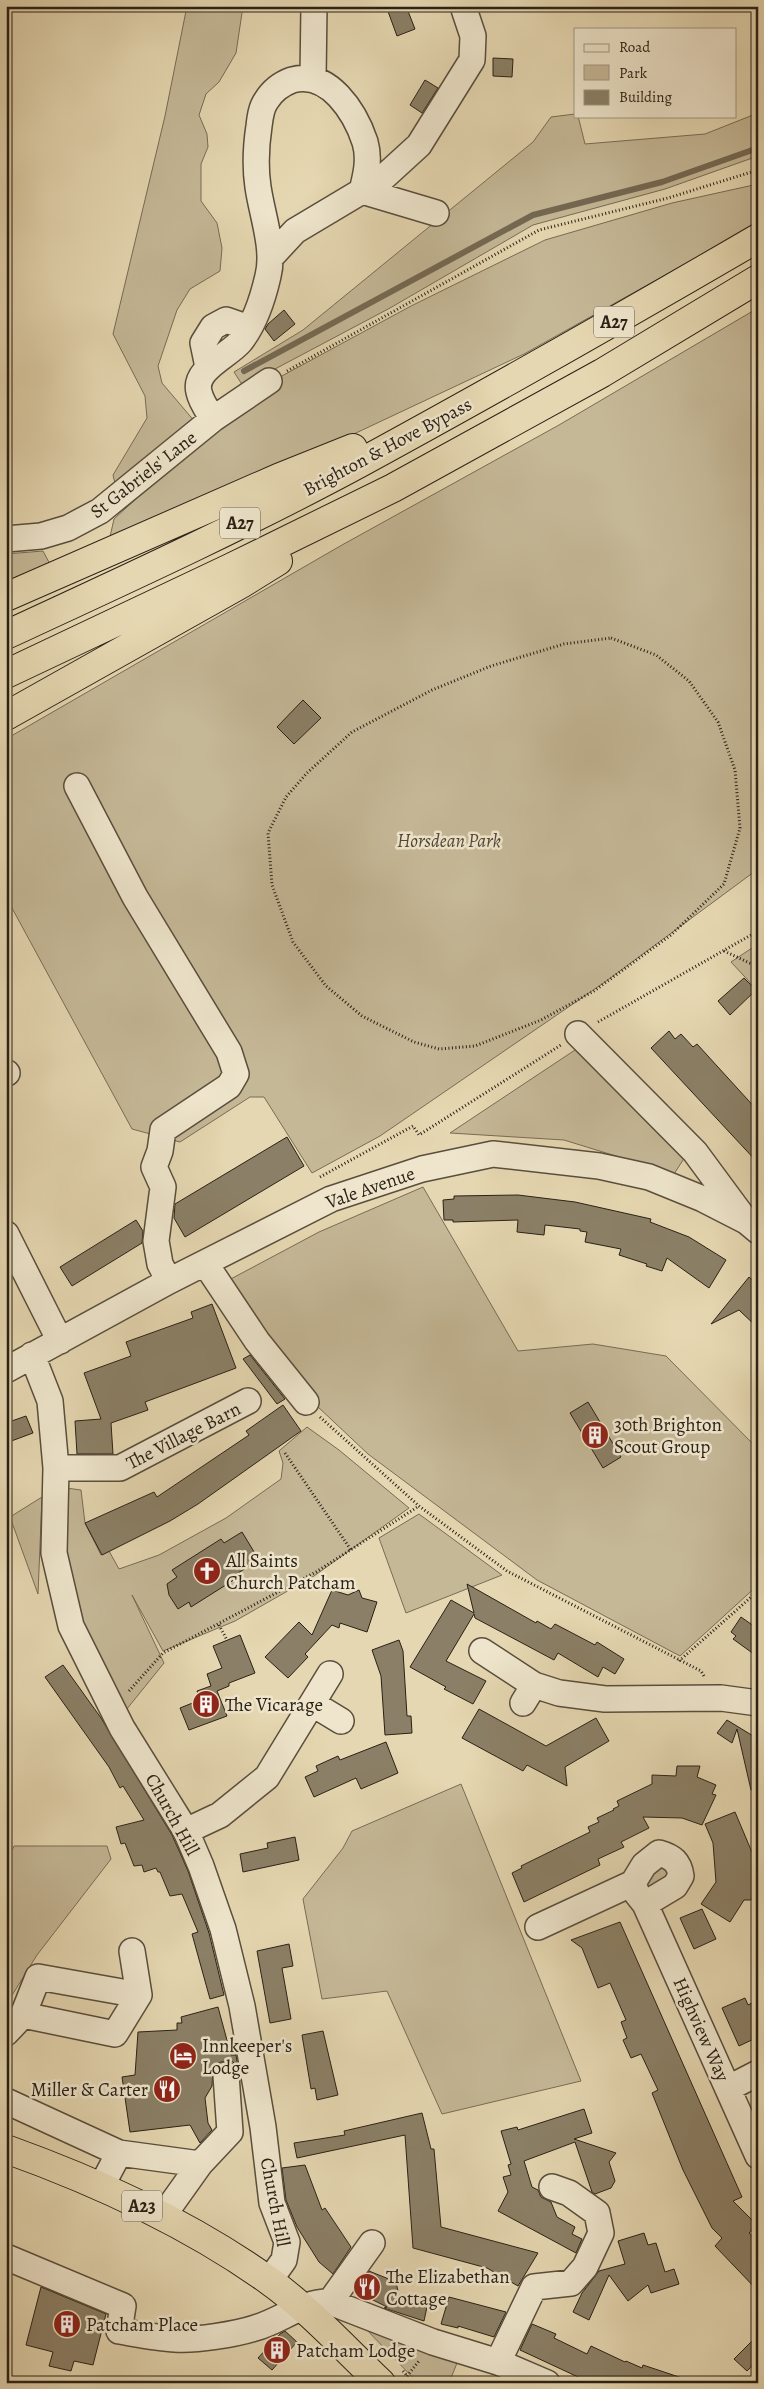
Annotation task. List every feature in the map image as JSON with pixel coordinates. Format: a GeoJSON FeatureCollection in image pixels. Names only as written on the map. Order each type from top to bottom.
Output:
{"type":"FeatureCollection","features":[{"type":"Feature","properties":{"kind":"highway","name":"Brighton & Hove Bypass"},"geometry":{"type":"LineString","coordinates":[[6,635],[200,543],[350,468],[577,344],[758,238]]}},
{"type":"Feature","properties":{"kind":"highway","name":"Brighton & Hove Bypass"},"geometry":{"type":"LineString","coordinates":[[6,674],[230,568],[392,488],[602,373],[758,279]]}},
{"type":"Feature","properties":{"kind":"highway","name":"A27"},"geometry":{"type":"LineString","coordinates":[[6,597],[278,478],[468,402]]}},
{"type":"Feature","properties":{"kind":"highway","name":"A27"},"geometry":{"type":"LineString","coordinates":[[6,716],[241,584],[392,488]]}},
{"type":"Feature","properties":{"kind":"highway","name":"A23"},"geometry":{"type":"LineString","coordinates":[[6,2149],[51,2165],[101,2187],[163,2216],[206,2240],[269,2280],[301,2307],[380,2383]]}},
{"type":"Feature","properties":{"kind":"street"},"geometry":{"type":"LineString","coordinates":[[313,78],[314,6]]}},
{"type":"Feature","properties":{"kind":"street"},"geometry":{"type":"LineString","coordinates":[[270,258],[295,231],[384,177],[419,145],[472,60],[473,36],[464,6]]}},
{"type":"Feature","properties":{"kind":"street"},"geometry":{"type":"LineString","coordinates":[[213,419],[198,390],[208,367],[228,354],[249,328],[268,275],[270,258],[258,184],[256,142],[265,102],[275,90],[286,82],[299,78],[313,78],[321,81],[334,91],[349,110],[360,132],[367,156],[367,170],[362,191]]}},
{"type":"Feature","properties":{"kind":"street"},"geometry":{"type":"LineString","coordinates":[[362,191],[436,213]]}},
{"type":"Feature","properties":{"kind":"street","name":"St Gabriels' Lane"},"geometry":{"type":"LineString","coordinates":[[6,538],[41,536],[59,531],[100,511],[213,419],[269,381]]}},
{"type":"Feature","properties":{"kind":"street"},"geometry":{"type":"LineString","coordinates":[[77,786],[135,897],[229,1052],[236,1074],[229,1086],[163,1130],[160,1152],[154,1166],[163,1187],[156,1241],[160,1264],[170,1281]]}},
{"type":"Feature","properties":{"kind":"street"},"geometry":{"type":"LineString","coordinates":[[578,1034],[695,1152],[752,1226]]}},
{"type":"Feature","properties":{"kind":"street","name":"Vale Avenue"},"geometry":{"type":"LineString","coordinates":[[6,1370],[170,1281],[331,1199],[422,1169],[493,1154],[599,1166],[649,1177],[703,1199],[752,1226]]}},
{"type":"Feature","properties":{"kind":"street"},"geometry":{"type":"LineString","coordinates":[[6,1234],[60,1341]]}},
{"type":"Feature","properties":{"kind":"street"},"geometry":{"type":"LineString","coordinates":[[205,1263],[258,1341],[306,1402]]}},
{"type":"Feature","properties":{"kind":"street","name":"Church Hill"},"geometry":{"type":"LineString","coordinates":[[32,1356],[50,1401],[56,1468],[54,1553],[70,1626],[114,1709],[122,1728],[186,1831],[201,1866],[223,1929],[263,2127],[272,2203],[287,2242],[284,2260],[269,2280]]}},
{"type":"Feature","properties":{"kind":"street","name":"The Village Barn"},"geometry":{"type":"LineString","coordinates":[[56,1468],[120,1468],[248,1401]]}},
{"type":"Feature","properties":{"kind":"street"},"geometry":{"type":"LineString","coordinates":[[482,1651],[529,1694],[559,1693],[605,1700],[721,1698],[758,1704]]}},
{"type":"Feature","properties":{"kind":"street"},"geometry":{"type":"LineString","coordinates":[[186,1831],[220,1815],[267,1777],[330,1674]]}},
{"type":"Feature","properties":{"kind":"street"},"geometry":{"type":"LineString","coordinates":[[313,1704],[341,1721]]}},
{"type":"Feature","properties":{"kind":"street","name":"Highview Way"},"geometry":{"type":"LineString","coordinates":[[538,1927],[639,1893],[729,2088],[758,2156]]}},
{"type":"Feature","properties":{"kind":"street"},"geometry":{"type":"LineString","coordinates":[[132,1951],[139,1996],[115,2034],[15,2024],[38,1977],[139,1996]]}},
{"type":"Feature","properties":{"kind":"street"},"geometry":{"type":"LineString","coordinates":[[729,2088],[758,2073]]}},
{"type":"Feature","properties":{"kind":"street"},"geometry":{"type":"LineString","coordinates":[[163,2216],[200,2164],[230,2132],[226,2075]]}},
{"type":"Feature","properties":{"kind":"street"},"geometry":{"type":"LineString","coordinates":[[6,2101],[119,2153],[200,2164]]}},
{"type":"Feature","properties":{"kind":"street"},"geometry":{"type":"LineString","coordinates":[[101,2187],[119,2153]]}},
{"type":"Feature","properties":{"kind":"street"},"geometry":{"type":"LineString","coordinates":[[498,2362],[534,2287],[571,2283],[585,2267],[601,2234],[597,2213],[569,2193],[552,2186]]}},
{"type":"Feature","properties":{"kind":"street"},"geometry":{"type":"LineString","coordinates":[[330,2302],[372,2243]]}},
{"type":"Feature","properties":{"kind":"street"},"geometry":{"type":"LineString","coordinates":[[6,2257],[123,2306],[119,2331],[177,2340],[256,2328],[301,2307],[320,2302],[330,2302],[434,2342],[498,2362],[547,2383]]}},
{"type":"Feature","properties":{"kind":"path"},"geometry":{"type":"LineString","coordinates":[[269,381],[539,230],[668,198],[758,170]]}},
{"type":"Feature","properties":{"kind":"path"},"geometry":{"type":"LineString","coordinates":[[611,638],[656,655],[663,660],[689,681],[718,722],[735,770],[740,828],[724,884],[671,935],[594,991],[570,1004],[541,1020],[475,1046],[439,1049],[414,1042],[362,1016],[326,986],[293,942],[272,885],[268,833],[286,797],[307,773],[352,732],[432,690],[491,666],[564,644],[611,638]]}},
{"type":"Feature","properties":{"kind":"path"},"geometry":{"type":"LineString","coordinates":[[419,1135],[578,1034],[758,931]]}},
{"type":"Feature","properties":{"kind":"path"},"geometry":{"type":"LineString","coordinates":[[724,950],[758,967]]}},
{"type":"Feature","properties":{"kind":"path"},"geometry":{"type":"LineString","coordinates":[[570,1004],[569,1021],[578,1034]]}},
{"type":"Feature","properties":{"kind":"path"},"geometry":{"type":"LineString","coordinates":[[306,1402],[419,1506],[507,1571],[679,1662],[701,1671],[721,1698]]}},
{"type":"Feature","properties":{"kind":"path"},"geometry":{"type":"LineString","coordinates":[[284,1453],[351,1550]]}},
{"type":"Feature","properties":{"kind":"path"},"geometry":{"type":"LineString","coordinates":[[114,1709],[163,1654],[219,1625],[351,1550],[419,1506]]}},
{"type":"Feature","properties":{"kind":"path"},"geometry":{"type":"LineString","coordinates":[[679,1662],[758,1591]]}},
{"type":"Feature","properties":{"kind":"path"},"geometry":{"type":"LineString","coordinates":[[219,1625],[227,1640]]}},
{"type":"Feature","properties":{"kind":"green space"},"geometry":{"type":"Polygon","coordinates":[[[187,6],[243,6],[236,53],[219,82],[206,94],[199,115],[207,134],[208,147],[201,164],[201,201],[217,223],[222,248],[220,271],[190,289],[177,310],[158,366],[162,383],[196,423],[116,488],[113,475],[147,418],[145,396],[113,334],[165,116],[187,6]]]}},
{"type":"Feature","properties":{"kind":"green space"},"geometry":{"type":"Polygon","coordinates":[[[758,113],[758,156],[665,189],[533,225],[390,308],[243,386],[234,372],[303,330],[533,142],[551,117],[574,114],[574,118],[578,118],[585,144],[705,134],[758,113]]]}},
{"type":"Feature","properties":{"kind":"green space"},"geometry":{"type":"Polygon","coordinates":[[[758,184],[758,223],[524,354],[107,550],[114,519],[197,443],[280,377],[411,306],[545,240],[672,203],[758,184]]]}},
{"type":"Feature","properties":{"kind":"green space","name":"Horsdean Park"},"geometry":{"type":"Polygon","coordinates":[[[758,308],[758,869],[605,982],[380,1136],[312,1173],[264,1097],[250,1097],[180,1142],[132,1129],[6,897],[6,739],[342,545],[559,425],[758,308]]]}},
{"type":"Feature","properties":{"kind":"green space"},"geometry":{"type":"Polygon","coordinates":[[[43,551],[51,566],[6,582],[6,554],[43,551]]]}},
{"type":"Feature","properties":{"kind":"green space"},"geometry":{"type":"Polygon","coordinates":[[[758,944],[758,991],[731,962],[758,944]]]}},
{"type":"Feature","properties":{"kind":"green space"},"geometry":{"type":"Polygon","coordinates":[[[575,1050],[685,1157],[674,1174],[564,1140],[450,1133],[575,1050]]]}},
{"type":"Feature","properties":{"kind":"green space"},"geometry":{"type":"Polygon","coordinates":[[[423,1187],[518,1351],[593,1344],[666,1356],[758,1449],[758,1585],[680,1656],[537,1580],[368,1454],[317,1406],[227,1281],[319,1232],[423,1187]]]}},
{"type":"Feature","properties":{"kind":"green space"},"geometry":{"type":"Polygon","coordinates":[[[307,1427],[339,1450],[409,1508],[314,1576],[235,1621],[163,1651],[132,1595],[164,1663],[122,1715],[74,1612],[63,1529],[66,1488],[81,1490],[85,1523],[101,1555],[109,1551],[119,1569],[159,1555],[226,1518],[281,1479],[283,1463],[279,1451],[307,1427]]]}},
{"type":"Feature","properties":{"kind":"green space"},"geometry":{"type":"Polygon","coordinates":[[[42,1497],[38,1594],[10,1517],[42,1497]]]}},
{"type":"Feature","properties":{"kind":"green space"},"geometry":{"type":"Polygon","coordinates":[[[419,1514],[502,1575],[406,1613],[379,1538],[419,1514]]]}},
{"type":"Feature","properties":{"kind":"green space"},"geometry":{"type":"Polygon","coordinates":[[[461,1784],[581,2081],[442,2114],[387,1991],[322,1999],[303,1899],[343,1848],[352,1831],[461,1784]]]}},
{"type":"Feature","properties":{"kind":"green space"},"geometry":{"type":"Polygon","coordinates":[[[14,1846],[107,1846],[111,1859],[37,1955],[6,2005],[6,1864],[14,1846]]]}},
{"type":"Feature","properties":{"kind":"green space"},"geometry":{"type":"Polygon","coordinates":[[[667,1864],[670,1878],[652,1887],[646,1884],[649,1871],[667,1864]]]}},
{"type":"Feature","properties":{"kind":"green space"},"geometry":{"type":"Polygon","coordinates":[[[364,2327],[459,2358],[449,2383],[418,2383],[364,2327]]]}},
{"type":"Feature","properties":{"kind":"building"},"geometry":{"type":"Polygon","coordinates":[[[386,6],[406,6],[415,29],[397,36],[386,6]]]}},
{"type":"Feature","properties":{"kind":"building"},"geometry":{"type":"Polygon","coordinates":[[[493,58],[513,59],[512,77],[493,76],[493,58]]]}},
{"type":"Feature","properties":{"kind":"building"},"geometry":{"type":"Polygon","coordinates":[[[425,80],[438,88],[422,113],[410,105],[425,80]]]}},
{"type":"Feature","properties":{"kind":"building"},"geometry":{"type":"Polygon","coordinates":[[[284,310],[295,324],[274,341],[265,329],[284,310]]]}},
{"type":"Feature","properties":{"kind":"building"},"geometry":{"type":"Polygon","coordinates":[[[303,700],[321,718],[294,744],[277,727],[303,700]]]}},
{"type":"Feature","properties":{"kind":"building"},"geometry":{"type":"Polygon","coordinates":[[[744,978],[756,990],[730,1015],[718,1001],[744,978]]]}},
{"type":"Feature","properties":{"kind":"building"},"geometry":{"type":"Polygon","coordinates":[[[669,1031],[675,1039],[681,1034],[693,1047],[697,1044],[758,1111],[758,1163],[651,1048],[669,1031]]]}},
{"type":"Feature","properties":{"kind":"building"},"geometry":{"type":"Polygon","coordinates":[[[287,1137],[304,1166],[185,1237],[174,1218],[175,1204],[287,1137]]]}},
{"type":"Feature","properties":{"kind":"building"},"geometry":{"type":"Polygon","coordinates":[[[518,1195],[575,1202],[651,1219],[650,1222],[689,1237],[726,1260],[709,1288],[667,1258],[662,1271],[646,1266],[647,1264],[619,1255],[621,1249],[585,1242],[587,1232],[580,1231],[580,1229],[545,1225],[544,1235],[517,1232],[518,1220],[453,1222],[453,1220],[444,1220],[443,1200],[454,1199],[454,1196],[518,1195]]]}},
{"type":"Feature","properties":{"kind":"building"},"geometry":{"type":"Polygon","coordinates":[[[136,1220],[143,1231],[142,1243],[72,1286],[60,1267],[136,1220]]]}},
{"type":"Feature","properties":{"kind":"building"},"geometry":{"type":"Polygon","coordinates":[[[749,1277],[758,1285],[758,1328],[739,1310],[711,1324],[749,1277]]]}},
{"type":"Feature","properties":{"kind":"building"},"geometry":{"type":"Polygon","coordinates":[[[212,1304],[236,1368],[145,1402],[148,1410],[111,1423],[113,1454],[77,1454],[75,1421],[101,1419],[84,1373],[131,1356],[126,1342],[193,1318],[191,1312],[212,1304]]]}},
{"type":"Feature","properties":{"kind":"building"},"geometry":{"type":"Polygon","coordinates":[[[250,1355],[285,1399],[277,1404],[243,1359],[250,1355]]]}},
{"type":"Feature","properties":{"kind":"building","name":"30th Brighton Scout Group"},"geometry":{"type":"Polygon","coordinates":[[[588,1402],[621,1457],[603,1468],[570,1413],[588,1402]]]}},
{"type":"Feature","properties":{"kind":"building"},"geometry":{"type":"Polygon","coordinates":[[[283,1405],[301,1431],[198,1504],[170,1521],[102,1555],[85,1523],[154,1492],[157,1497],[249,1435],[246,1431],[283,1405]]]}},
{"type":"Feature","properties":{"kind":"building"},"geometry":{"type":"Polygon","coordinates":[[[26,1416],[33,1433],[6,1443],[6,1423],[26,1416]]]}},
{"type":"Feature","properties":{"kind":"building","name":"All Saints Church Patcham"},"geometry":{"type":"Polygon","coordinates":[[[242,1532],[259,1560],[238,1573],[240,1576],[191,1607],[189,1602],[178,1609],[169,1595],[167,1584],[177,1577],[172,1570],[221,1539],[224,1543],[242,1532]]]}},
{"type":"Feature","properties":{"kind":"building"},"geometry":{"type":"Polygon","coordinates":[[[467,1584],[536,1623],[537,1621],[551,1629],[555,1624],[595,1645],[597,1642],[624,1659],[615,1674],[603,1667],[598,1677],[558,1653],[554,1660],[475,1618],[474,1614],[446,1661],[486,1681],[473,1704],[444,1689],[446,1687],[410,1667],[451,1600],[474,1613],[467,1584]]]}},
{"type":"Feature","properties":{"kind":"building"},"geometry":{"type":"Polygon","coordinates":[[[332,1590],[348,1595],[359,1590],[362,1598],[377,1602],[367,1632],[340,1623],[339,1628],[332,1625],[305,1654],[308,1657],[288,1678],[265,1657],[299,1622],[312,1635],[332,1590]]]}},
{"type":"Feature","properties":{"kind":"building"},"geometry":{"type":"Polygon","coordinates":[[[741,1617],[758,1629],[758,1657],[733,1639],[736,1636],[731,1632],[741,1617]]]}},
{"type":"Feature","properties":{"kind":"building"},"geometry":{"type":"Polygon","coordinates":[[[240,1635],[255,1673],[229,1683],[229,1686],[217,1691],[227,1716],[189,1730],[180,1708],[200,1700],[197,1691],[211,1686],[207,1674],[222,1668],[213,1646],[240,1635]]]}},
{"type":"Feature","properties":{"kind":"building"},"geometry":{"type":"Polygon","coordinates":[[[399,1640],[403,1651],[407,1716],[411,1716],[412,1733],[385,1735],[381,1676],[372,1650],[399,1640]]]}},
{"type":"Feature","properties":{"kind":"building"},"geometry":{"type":"Polygon","coordinates":[[[63,1665],[101,1718],[172,1835],[188,1871],[209,1933],[224,1995],[210,1999],[192,1934],[198,1932],[182,1894],[170,1896],[160,1872],[156,1868],[144,1872],[142,1865],[134,1866],[125,1843],[121,1844],[116,1827],[144,1820],[123,1786],[120,1788],[109,1767],[45,1677],[63,1665]]]}},
{"type":"Feature","properties":{"kind":"building"},"geometry":{"type":"Polygon","coordinates":[[[479,1709],[546,1746],[596,1718],[609,1741],[565,1767],[567,1786],[527,1765],[523,1771],[462,1738],[479,1709]]]}},
{"type":"Feature","properties":{"kind":"building"},"geometry":{"type":"Polygon","coordinates":[[[727,1720],[758,1739],[758,1789],[751,1790],[737,1729],[732,1743],[717,1733],[727,1720]]]}},
{"type":"Feature","properties":{"kind":"building"},"geometry":{"type":"Polygon","coordinates":[[[386,1742],[398,1773],[361,1789],[356,1778],[314,1797],[305,1777],[318,1771],[316,1766],[338,1756],[340,1760],[386,1742]]]}},
{"type":"Feature","properties":{"kind":"building"},"geometry":{"type":"Polygon","coordinates":[[[677,1766],[700,1766],[697,1777],[716,1785],[712,1794],[716,1795],[702,1825],[682,1818],[643,1817],[649,1828],[621,1842],[624,1847],[598,1859],[600,1865],[524,1902],[512,1873],[522,1868],[521,1866],[590,1832],[588,1827],[599,1822],[597,1818],[619,1806],[617,1801],[652,1784],[652,1775],[676,1776],[677,1766]]]}},
{"type":"Feature","properties":{"kind":"building"},"geometry":{"type":"Polygon","coordinates":[[[735,1812],[754,1857],[757,1857],[758,1889],[751,1900],[744,1900],[730,1922],[701,1904],[716,1882],[713,1843],[705,1824],[735,1812]]]}},
{"type":"Feature","properties":{"kind":"building"},"geometry":{"type":"Polygon","coordinates":[[[295,1837],[299,1860],[243,1872],[240,1854],[268,1848],[267,1843],[295,1837]]]}},
{"type":"Feature","properties":{"kind":"building"},"geometry":{"type":"Polygon","coordinates":[[[702,1909],[716,1939],[694,1949],[680,1918],[702,1909]]]}},
{"type":"Feature","properties":{"kind":"building"},"geometry":{"type":"Polygon","coordinates":[[[620,1922],[742,2197],[733,2201],[757,2225],[749,2233],[758,2242],[758,2291],[715,2246],[722,2238],[712,2228],[683,2170],[652,2093],[658,2090],[641,2054],[631,2058],[623,2040],[627,2038],[621,2022],[626,2020],[610,1983],[598,1988],[582,1948],[571,1940],[620,1922]]]}},
{"type":"Feature","properties":{"kind":"building"},"geometry":{"type":"Polygon","coordinates":[[[289,1944],[293,1966],[282,1968],[291,2019],[270,2023],[257,1951],[289,1944]]]}},
{"type":"Feature","properties":{"kind":"building"},"geometry":{"type":"Polygon","coordinates":[[[745,1998],[748,2005],[758,2000],[758,2037],[739,2046],[722,2008],[745,1998]]]}},
{"type":"Feature","properties":{"kind":"building","name":"Miller & Carter"},"geometry":{"type":"Polygon","coordinates":[[[218,2007],[231,2055],[236,2055],[238,2067],[233,2062],[225,2061],[218,2063],[213,2069],[212,2086],[205,2098],[208,2123],[212,2130],[200,2143],[190,2125],[130,2132],[122,2077],[135,2075],[138,2032],[177,2030],[177,2023],[182,2023],[181,2017],[218,2007]]]}},
{"type":"Feature","properties":{"kind":"building"},"geometry":{"type":"Polygon","coordinates":[[[323,2031],[338,2095],[317,2100],[315,2088],[311,2089],[302,2035],[323,2031]]]}},
{"type":"Feature","properties":{"kind":"building"},"geometry":{"type":"Polygon","coordinates":[[[584,2109],[592,2133],[574,2139],[616,2153],[609,2162],[615,2181],[611,2188],[595,2194],[592,2192],[575,2142],[524,2161],[532,2187],[538,2190],[541,2197],[551,2202],[557,2217],[575,2227],[572,2234],[582,2239],[576,2253],[498,2211],[508,2192],[503,2177],[511,2175],[508,2165],[511,2164],[501,2131],[517,2127],[518,2130],[584,2109]]]}},
{"type":"Feature","properties":{"kind":"building"},"geometry":{"type":"Polygon","coordinates":[[[422,2113],[431,2149],[434,2149],[441,2227],[538,2253],[518,2286],[487,2268],[413,2248],[405,2135],[297,2158],[294,2143],[345,2135],[344,2131],[422,2113]]]}},
{"type":"Feature","properties":{"kind":"building"},"geometry":{"type":"Polygon","coordinates":[[[305,2165],[322,2210],[325,2208],[351,2247],[333,2274],[319,2262],[297,2227],[286,2200],[282,2168],[305,2165]]]}},
{"type":"Feature","properties":{"kind":"building"},"geometry":{"type":"Polygon","coordinates":[[[644,2233],[648,2245],[656,2243],[665,2272],[674,2269],[679,2284],[651,2293],[648,2285],[628,2301],[609,2275],[589,2320],[573,2312],[582,2293],[599,2271],[625,2264],[618,2241],[644,2233]]]}},
{"type":"Feature","properties":{"kind":"building"},"geometry":{"type":"Polygon","coordinates":[[[369,2271],[396,2282],[401,2305],[428,2302],[424,2321],[384,2308],[387,2307],[355,2291],[369,2271]]]}},
{"type":"Feature","properties":{"kind":"building","name":"Patcham Place"},"geometry":{"type":"Polygon","coordinates":[[[41,2287],[106,2314],[93,2365],[74,2361],[71,2371],[49,2366],[53,2352],[26,2345],[41,2287]]]}},
{"type":"Feature","properties":{"kind":"building"},"geometry":{"type":"Polygon","coordinates":[[[449,2297],[506,2312],[494,2337],[458,2326],[458,2328],[441,2324],[449,2297]]]}},
{"type":"Feature","properties":{"kind":"building"},"geometry":{"type":"Polygon","coordinates":[[[532,2324],[556,2334],[554,2338],[587,2354],[591,2346],[642,2368],[643,2365],[688,2380],[687,2383],[591,2383],[520,2350],[532,2324]]]}},
{"type":"Feature","properties":{"kind":"building","name":"Patcham Lodge"},"geometry":{"type":"Polygon","coordinates":[[[285,2331],[297,2342],[272,2370],[258,2358],[285,2331]]]}},
{"type":"Feature","properties":{"kind":"building"},"geometry":{"type":"Polygon","coordinates":[[[758,2335],[758,2360],[747,2371],[734,2359],[758,2335]]]}},
{"type":"Feature","properties":{"kind":"waterway"},"geometry":{"type":"LineString","coordinates":[[244,371],[533,215],[662,182],[758,148]]}},
{"type":"Feature","properties":{"kind":"place","name":"30th Brighton Scout Group"},"geometry":{"type":"Point","coordinates":[595,1435]}},
{"type":"Feature","properties":{"kind":"place","name":"All Saints Church Patcham"},"geometry":{"type":"Point","coordinates":[207,1571]}},
{"type":"Feature","properties":{"kind":"place","name":"The Vicarage"},"geometry":{"type":"Point","coordinates":[206,1704]}},
{"type":"Feature","properties":{"kind":"place","name":"Innkeeper's Lodge"},"geometry":{"type":"Point","coordinates":[183,2056]}},
{"type":"Feature","properties":{"kind":"place","name":"Miller & Carter"},"geometry":{"type":"Point","coordinates":[167,2089]}},
{"type":"Feature","properties":{"kind":"place","name":"The Elizabethan Cottage"},"geometry":{"type":"Point","coordinates":[367,2287]}},
{"type":"Feature","properties":{"kind":"place","name":"Patcham Place"},"geometry":{"type":"Point","coordinates":[67,2324]}},
{"type":"Feature","properties":{"kind":"place","name":"Patcham Lodge"},"geometry":{"type":"Point","coordinates":[277,2350]}}]}
